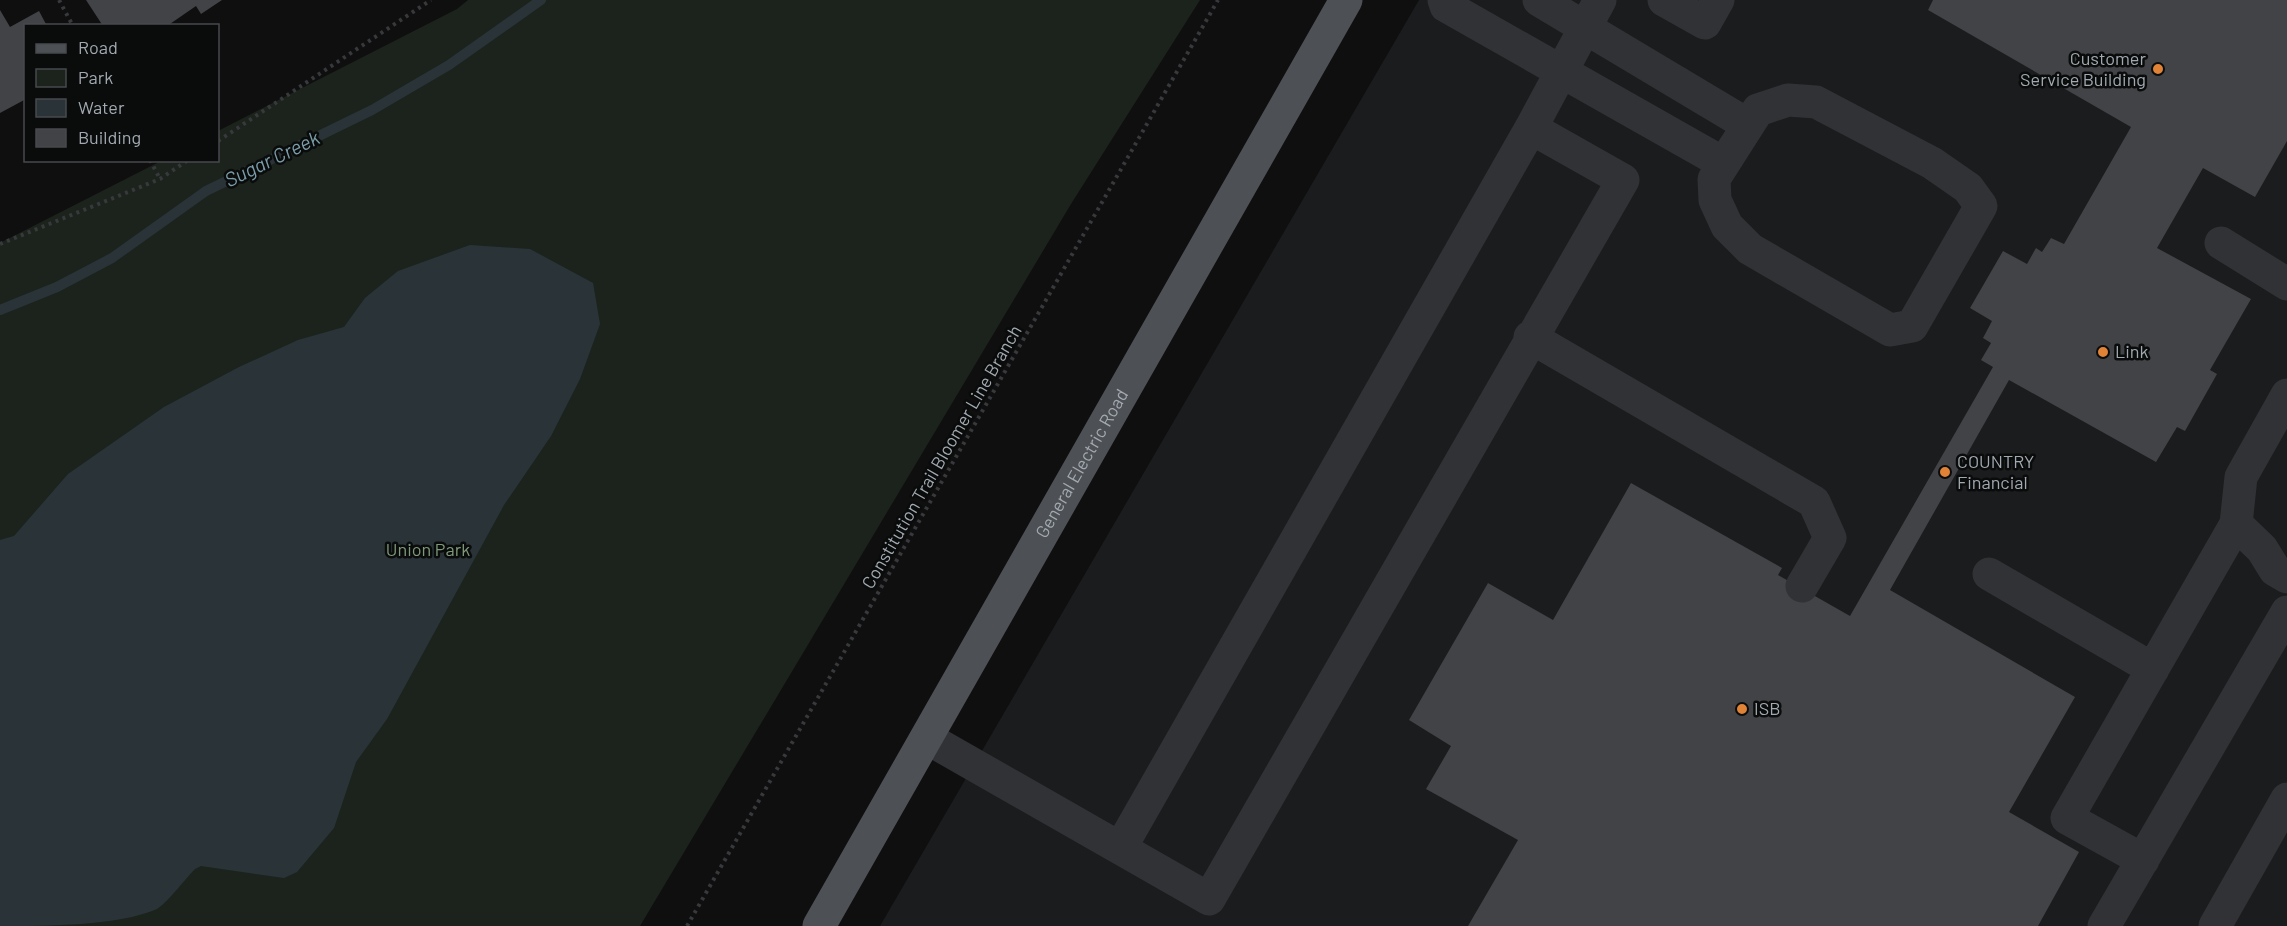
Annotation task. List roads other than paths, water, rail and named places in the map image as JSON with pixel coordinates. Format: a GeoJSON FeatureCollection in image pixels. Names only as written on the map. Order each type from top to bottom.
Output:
{"type":"FeatureCollection","features":[{"type":"Feature","properties":{"kind":"main road","name":"General Electric Road"},"geometry":{"type":"LineString","coordinates":[[819,926],[1346,0]]}},
{"type":"Feature","properties":{"kind":"lane"},"geometry":{"type":"LineString","coordinates":[[1444,0],[1446,6],[1724,163]]}},
{"type":"Feature","properties":{"kind":"lane"},"geometry":{"type":"LineString","coordinates":[[1539,0],[1592,14],[1748,125]]}},
{"type":"Feature","properties":{"kind":"lane"},"geometry":{"type":"LineString","coordinates":[[1664,0],[1705,23],[1718,0]]}},
{"type":"Feature","properties":{"kind":"lane"},"geometry":{"type":"LineString","coordinates":[[1121,847],[1531,128],[1592,14]]}},
{"type":"Feature","properties":{"kind":"lane"},"geometry":{"type":"LineString","coordinates":[[1788,100],[1816,102],[1932,163],[1968,188],[1981,206],[1912,326],[1890,330],[1750,249],[1727,226],[1714,200],[1714,179],[1748,125],[1758,110],[1788,100]]}},
{"type":"Feature","properties":{"kind":"lane"},"geometry":{"type":"LineString","coordinates":[[927,738],[1209,899],[1530,337],[1623,180],[1531,128]]}},
{"type":"Feature","properties":{"kind":"lane"},"geometry":{"type":"LineString","coordinates":[[2221,243],[2287,284]]}},
{"type":"Feature","properties":{"kind":"lane"},"geometry":{"type":"LineString","coordinates":[[1530,337],[1814,502],[1830,538],[1802,586]]}},
{"type":"Feature","properties":{"kind":"lane"},"geometry":{"type":"LineString","coordinates":[[2143,860],[2067,818],[2236,524],[2241,477],[2287,395]]}},
{"type":"Feature","properties":{"kind":"lane"},"geometry":{"type":"LineString","coordinates":[[2236,524],[2262,549],[2275,570],[2287,578]]}},
{"type":"Feature","properties":{"kind":"lane"},"geometry":{"type":"LineString","coordinates":[[1989,574],[2153,669]]}},
{"type":"Feature","properties":{"kind":"lane"},"geometry":{"type":"LineString","coordinates":[[2104,926],[2270,637],[2287,612]]}},
{"type":"Feature","properties":{"kind":"lane"},"geometry":{"type":"LineString","coordinates":[[2215,926],[2287,799]]}},
{"type":"Feature","properties":{"kind":"water"},"geometry":{"type":"Polygon","coordinates":[[[470,245],[530,249],[593,283],[600,324],[580,379],[551,436],[504,505],[387,719],[356,762],[334,828],[297,872],[284,878],[201,866],[195,869],[162,905],[141,915],[82,924],[0,926],[0,540],[14,536],[68,474],[164,407],[239,367],[298,340],[344,327],[365,298],[398,271],[470,245]]]}},
{"type":"Feature","properties":{"kind":"waterway","name":"Sugar Creek"},"geometry":{"type":"LineString","coordinates":[[0,310],[57,287],[112,258],[206,191],[372,110],[449,65],[541,0]]}},
{"type":"Feature","properties":{"kind":"place","name":"Customer Service Building"},"geometry":{"type":"Point","coordinates":[2158,69]}},
{"type":"Feature","properties":{"kind":"place","name":"Link"},"geometry":{"type":"Point","coordinates":[2103,352]}},
{"type":"Feature","properties":{"kind":"place","name":"COUNTRY Financial"},"geometry":{"type":"Point","coordinates":[1945,472]}},
{"type":"Feature","properties":{"kind":"place","name":"ISB"},"geometry":{"type":"Point","coordinates":[1742,709]}},
{"type":"Feature","properties":{"kind":"park label","name":"Union Park"},"geometry":{"type":"Point","coordinates":[428,550]}}]}
